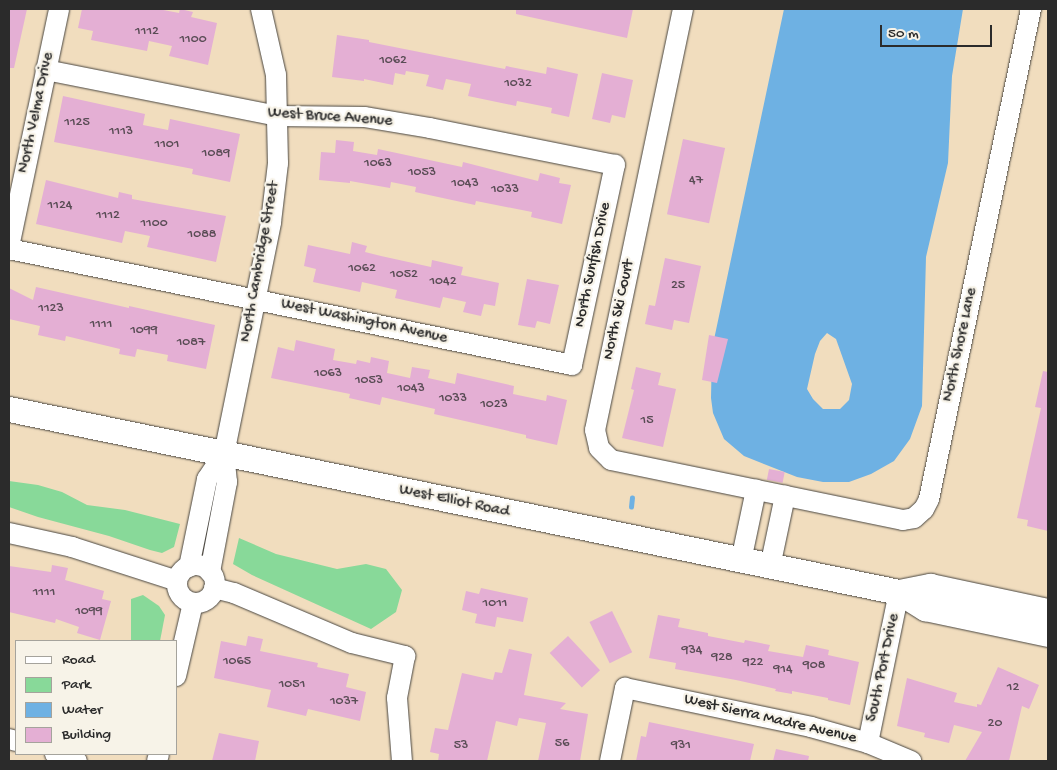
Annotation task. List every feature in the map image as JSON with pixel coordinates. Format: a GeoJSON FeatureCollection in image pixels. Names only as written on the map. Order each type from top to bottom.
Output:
{"type":"FeatureCollection","features":[{"type":"Feature","properties":{"kind":"main road","name":"West Elliot Road"},"geometry":{"type":"LineString","coordinates":[[9,410],[899,592],[925,608],[1048,634]]}},
{"type":"Feature","properties":{"kind":"main road","name":"West Elliot Road"},"geometry":{"type":"LineString","coordinates":[[899,592],[930,586],[1048,611]]}},
{"type":"Feature","properties":{"kind":"street","name":"North Velma Drive"},"geometry":{"type":"LineString","coordinates":[[9,248],[59,9]]}},
{"type":"Feature","properties":{"kind":"street","name":"North Cambridge Street"},"geometry":{"type":"LineString","coordinates":[[224,454],[271,222],[278,163],[276,75],[261,9]]}},
{"type":"Feature","properties":{"kind":"street","name":"North Ski Court"},"geometry":{"type":"LineString","coordinates":[[683,9],[595,430],[595,440],[604,456],[611,460],[756,490]]}},
{"type":"Feature","properties":{"kind":"street","name":"North Shore Lane"},"geometry":{"type":"LineString","coordinates":[[756,490],[903,520],[914,518],[924,509],[929,498],[1031,9]]}},
{"type":"Feature","properties":{"kind":"street","name":"West Bruce Avenue"},"geometry":{"type":"LineString","coordinates":[[46,70],[278,116],[364,117],[430,128],[615,165]]}},
{"type":"Feature","properties":{"kind":"street","name":"North Sunfish Drive"},"geometry":{"type":"LineString","coordinates":[[572,365],[615,165]]}},
{"type":"Feature","properties":{"kind":"street","name":"West Washington Avenue"},"geometry":{"type":"LineString","coordinates":[[9,248],[572,365]]}},
{"type":"Feature","properties":{"kind":"street"},"geometry":{"type":"LineString","coordinates":[[224,454],[227,482],[209,598],[193,603],[187,601],[179,593],[207,479],[224,454]]}},
{"type":"Feature","properties":{"kind":"street"},"geometry":{"type":"LineString","coordinates":[[741,561],[756,490]]}},
{"type":"Feature","properties":{"kind":"street"},"geometry":{"type":"LineString","coordinates":[[770,567],[785,496]]}},
{"type":"Feature","properties":{"kind":"street"},"geometry":{"type":"LineString","coordinates":[[9,533],[183,574],[200,566],[212,580],[234,593],[352,643],[405,656],[397,698],[402,761]]}},
{"type":"Feature","properties":{"kind":"street","name":"South Port Drive"},"geometry":{"type":"LineString","coordinates":[[868,743],[899,592]]}},
{"type":"Feature","properties":{"kind":"street"},"geometry":{"type":"LineString","coordinates":[[178,667],[193,603]]}},
{"type":"Feature","properties":{"kind":"street","name":"West Sierra Madre Avenue"},"geometry":{"type":"LineString","coordinates":[[610,761],[625,688],[811,727],[868,743],[911,761]]}},
{"type":"Feature","properties":{"kind":"street"},"geometry":{"type":"LineString","coordinates":[[58,755],[77,761]]}},
{"type":"Feature","properties":{"kind":"green space"},"geometry":{"type":"Polygon","coordinates":[[[9,481],[38,485],[62,492],[87,505],[125,510],[180,524],[174,547],[162,553],[9,507],[9,481]]]}},
{"type":"Feature","properties":{"kind":"green space"},"geometry":{"type":"Polygon","coordinates":[[[239,538],[276,554],[337,569],[366,564],[386,569],[402,590],[396,612],[371,629],[252,575],[233,564],[239,538]]]}},
{"type":"Feature","properties":{"kind":"green space"},"geometry":{"type":"Polygon","coordinates":[[[143,595],[159,606],[165,615],[160,640],[131,640],[131,599],[143,595]]]}},
{"type":"Feature","properties":{"kind":"water"},"geometry":{"type":"Polygon","coordinates":[[[784,9],[963,9],[952,76],[948,163],[926,257],[922,406],[910,439],[894,461],[871,474],[849,482],[823,482],[797,477],[744,456],[724,439],[713,413],[711,398],[712,349],[784,9]],[[827,333],[820,341],[807,389],[813,399],[823,409],[840,409],[849,400],[852,384],[836,339],[827,333]]]}},
{"type":"Feature","properties":{"kind":"building"},"geometry":{"type":"Polygon","coordinates":[[[9,9],[27,9],[14,68],[9,68],[9,9]]]}},
{"type":"Feature","properties":{"kind":"building"},"geometry":{"type":"Polygon","coordinates":[[[82,9],[158,9],[179,13],[180,9],[193,12],[191,17],[217,23],[208,65],[169,56],[172,46],[149,41],[147,51],[91,40],[93,31],[78,28],[82,9]]]}},
{"type":"Feature","properties":{"kind":"building"},"geometry":{"type":"Polygon","coordinates":[[[516,9],[633,9],[627,38],[516,14],[516,9]]]}},
{"type":"Feature","properties":{"kind":"building"},"geometry":{"type":"Polygon","coordinates":[[[337,35],[505,69],[506,66],[546,74],[547,67],[578,74],[569,117],[551,113],[552,108],[517,101],[516,106],[468,96],[471,84],[446,79],[443,90],[426,86],[429,75],[406,71],[405,75],[395,73],[393,85],[364,79],[364,81],[332,77],[337,35]]]}},
{"type":"Feature","properties":{"kind":"building"},"geometry":{"type":"Polygon","coordinates":[[[602,73],[633,80],[625,118],[612,115],[610,123],[592,119],[602,73]]]}},
{"type":"Feature","properties":{"kind":"building"},"geometry":{"type":"Polygon","coordinates":[[[63,96],[145,114],[143,125],[168,130],[170,119],[240,134],[230,182],[192,174],[193,169],[54,142],[63,96]]]}},
{"type":"Feature","properties":{"kind":"building"},"geometry":{"type":"Polygon","coordinates":[[[683,139],[725,148],[709,223],[667,214],[683,139]]]}},
{"type":"Feature","properties":{"kind":"building"},"geometry":{"type":"Polygon","coordinates":[[[336,140],[354,142],[353,151],[377,155],[378,149],[462,167],[463,162],[538,181],[540,173],[560,178],[559,183],[571,185],[562,224],[531,217],[532,212],[476,201],[475,205],[415,192],[416,187],[391,182],[390,188],[350,181],[350,183],[319,180],[321,152],[335,153],[336,140]]]}},
{"type":"Feature","properties":{"kind":"building"},"geometry":{"type":"Polygon","coordinates":[[[46,180],[118,198],[119,192],[132,195],[132,199],[226,216],[216,262],[147,247],[150,236],[125,231],[122,243],[36,224],[46,180]]]}},
{"type":"Feature","properties":{"kind":"building"},"geometry":{"type":"Polygon","coordinates":[[[352,242],[367,246],[365,252],[431,267],[432,260],[463,267],[461,275],[499,283],[495,306],[484,304],[481,316],[463,312],[466,302],[443,297],[440,308],[395,298],[397,290],[362,282],[360,292],[313,282],[316,269],[304,266],[308,245],[350,254],[352,242]]]}},
{"type":"Feature","properties":{"kind":"building"},"geometry":{"type":"Polygon","coordinates":[[[665,258],[701,266],[689,323],[674,320],[672,330],[645,324],[649,305],[655,306],[665,258]]]}},
{"type":"Feature","properties":{"kind":"building"},"geometry":{"type":"Polygon","coordinates":[[[527,279],[559,285],[550,324],[537,321],[535,328],[518,325],[527,279]]]}},
{"type":"Feature","properties":{"kind":"building"},"geometry":{"type":"Polygon","coordinates":[[[36,287],[215,325],[206,369],[167,361],[168,355],[137,349],[135,357],[119,354],[120,349],[66,336],[65,341],[38,335],[40,326],[9,319],[9,288],[33,300],[36,287]]]}},
{"type":"Feature","properties":{"kind":"building"},"geometry":{"type":"Polygon","coordinates":[[[709,335],[728,339],[717,383],[702,380],[709,335]]]}},
{"type":"Feature","properties":{"kind":"building"},"geometry":{"type":"Polygon","coordinates":[[[296,340],[335,349],[333,360],[356,364],[357,360],[370,363],[371,357],[389,361],[387,373],[410,378],[412,367],[430,370],[428,378],[455,384],[457,373],[514,386],[513,394],[546,401],[547,395],[567,400],[557,445],[526,438],[526,435],[434,414],[435,409],[382,397],[380,405],[349,398],[350,394],[271,378],[278,347],[294,351],[296,340]]]}},
{"type":"Feature","properties":{"kind":"building"},"geometry":{"type":"Polygon","coordinates":[[[636,367],[661,373],[658,385],[676,389],[663,447],[622,438],[634,390],[631,389],[636,367]]]}},
{"type":"Feature","properties":{"kind":"building"},"geometry":{"type":"Polygon","coordinates":[[[1043,371],[1048,372],[1048,531],[1027,526],[1028,520],[1017,518],[1041,408],[1035,407],[1043,371]]]}},
{"type":"Feature","properties":{"kind":"building"},"geometry":{"type":"Polygon","coordinates":[[[769,469],[785,472],[783,483],[767,480],[769,469]]]}},
{"type":"Feature","properties":{"kind":"building"},"geometry":{"type":"Polygon","coordinates":[[[52,565],[68,568],[65,580],[104,591],[102,599],[111,601],[100,640],[77,633],[79,627],[56,619],[55,623],[9,612],[9,566],[51,572],[52,565]]]}},
{"type":"Feature","properties":{"kind":"building"},"geometry":{"type":"Polygon","coordinates":[[[481,588],[528,598],[523,622],[497,617],[495,627],[475,623],[477,614],[462,610],[466,591],[479,594],[481,588]]]}},
{"type":"Feature","properties":{"kind":"building"},"geometry":{"type":"Polygon","coordinates":[[[612,611],[632,652],[610,663],[590,622],[612,611]]]}},
{"type":"Feature","properties":{"kind":"building"},"geometry":{"type":"Polygon","coordinates":[[[658,615],[680,619],[678,627],[708,633],[708,636],[744,643],[745,640],[770,645],[768,651],[803,657],[806,645],[829,650],[828,655],[859,662],[850,705],[828,700],[828,698],[792,691],[792,694],[775,691],[776,689],[736,680],[675,669],[676,663],[649,658],[658,615]]]}},
{"type":"Feature","properties":{"kind":"building"},"geometry":{"type":"Polygon","coordinates":[[[248,636],[263,639],[260,651],[318,663],[317,667],[349,674],[346,687],[366,692],[360,721],[308,709],[306,716],[267,707],[271,690],[214,678],[221,641],[246,646],[248,636]]]}},
{"type":"Feature","properties":{"kind":"building"},"geometry":{"type":"Polygon","coordinates":[[[568,636],[600,670],[582,687],[550,653],[568,636]]]}},
{"type":"Feature","properties":{"kind":"building"},"geometry":{"type":"Polygon","coordinates":[[[509,649],[532,654],[524,695],[566,703],[560,709],[588,714],[580,761],[538,761],[546,723],[519,718],[517,726],[496,721],[487,761],[438,761],[439,754],[430,752],[435,728],[448,730],[462,673],[493,680],[495,672],[502,673],[509,649]]]}},
{"type":"Feature","properties":{"kind":"building"},"geometry":{"type":"Polygon","coordinates":[[[998,667],[1039,685],[1029,709],[1022,706],[1009,761],[965,761],[982,732],[954,725],[949,743],[924,737],[925,733],[897,726],[907,678],[957,693],[954,702],[977,707],[977,704],[981,705],[998,667]]]}},
{"type":"Feature","properties":{"kind":"building"},"geometry":{"type":"Polygon","coordinates":[[[649,722],[754,744],[750,761],[636,761],[641,736],[646,737],[649,722]]]}},
{"type":"Feature","properties":{"kind":"building"},"geometry":{"type":"Polygon","coordinates":[[[219,733],[259,741],[255,761],[212,761],[219,733]]]}},
{"type":"Feature","properties":{"kind":"building"},"geometry":{"type":"Polygon","coordinates":[[[776,749],[809,756],[808,761],[773,761],[776,749]]]}},
{"type":"Feature","properties":{"kind":"waterway"},"geometry":{"type":"LineString","coordinates":[[631,507],[632,498]]}}]}
